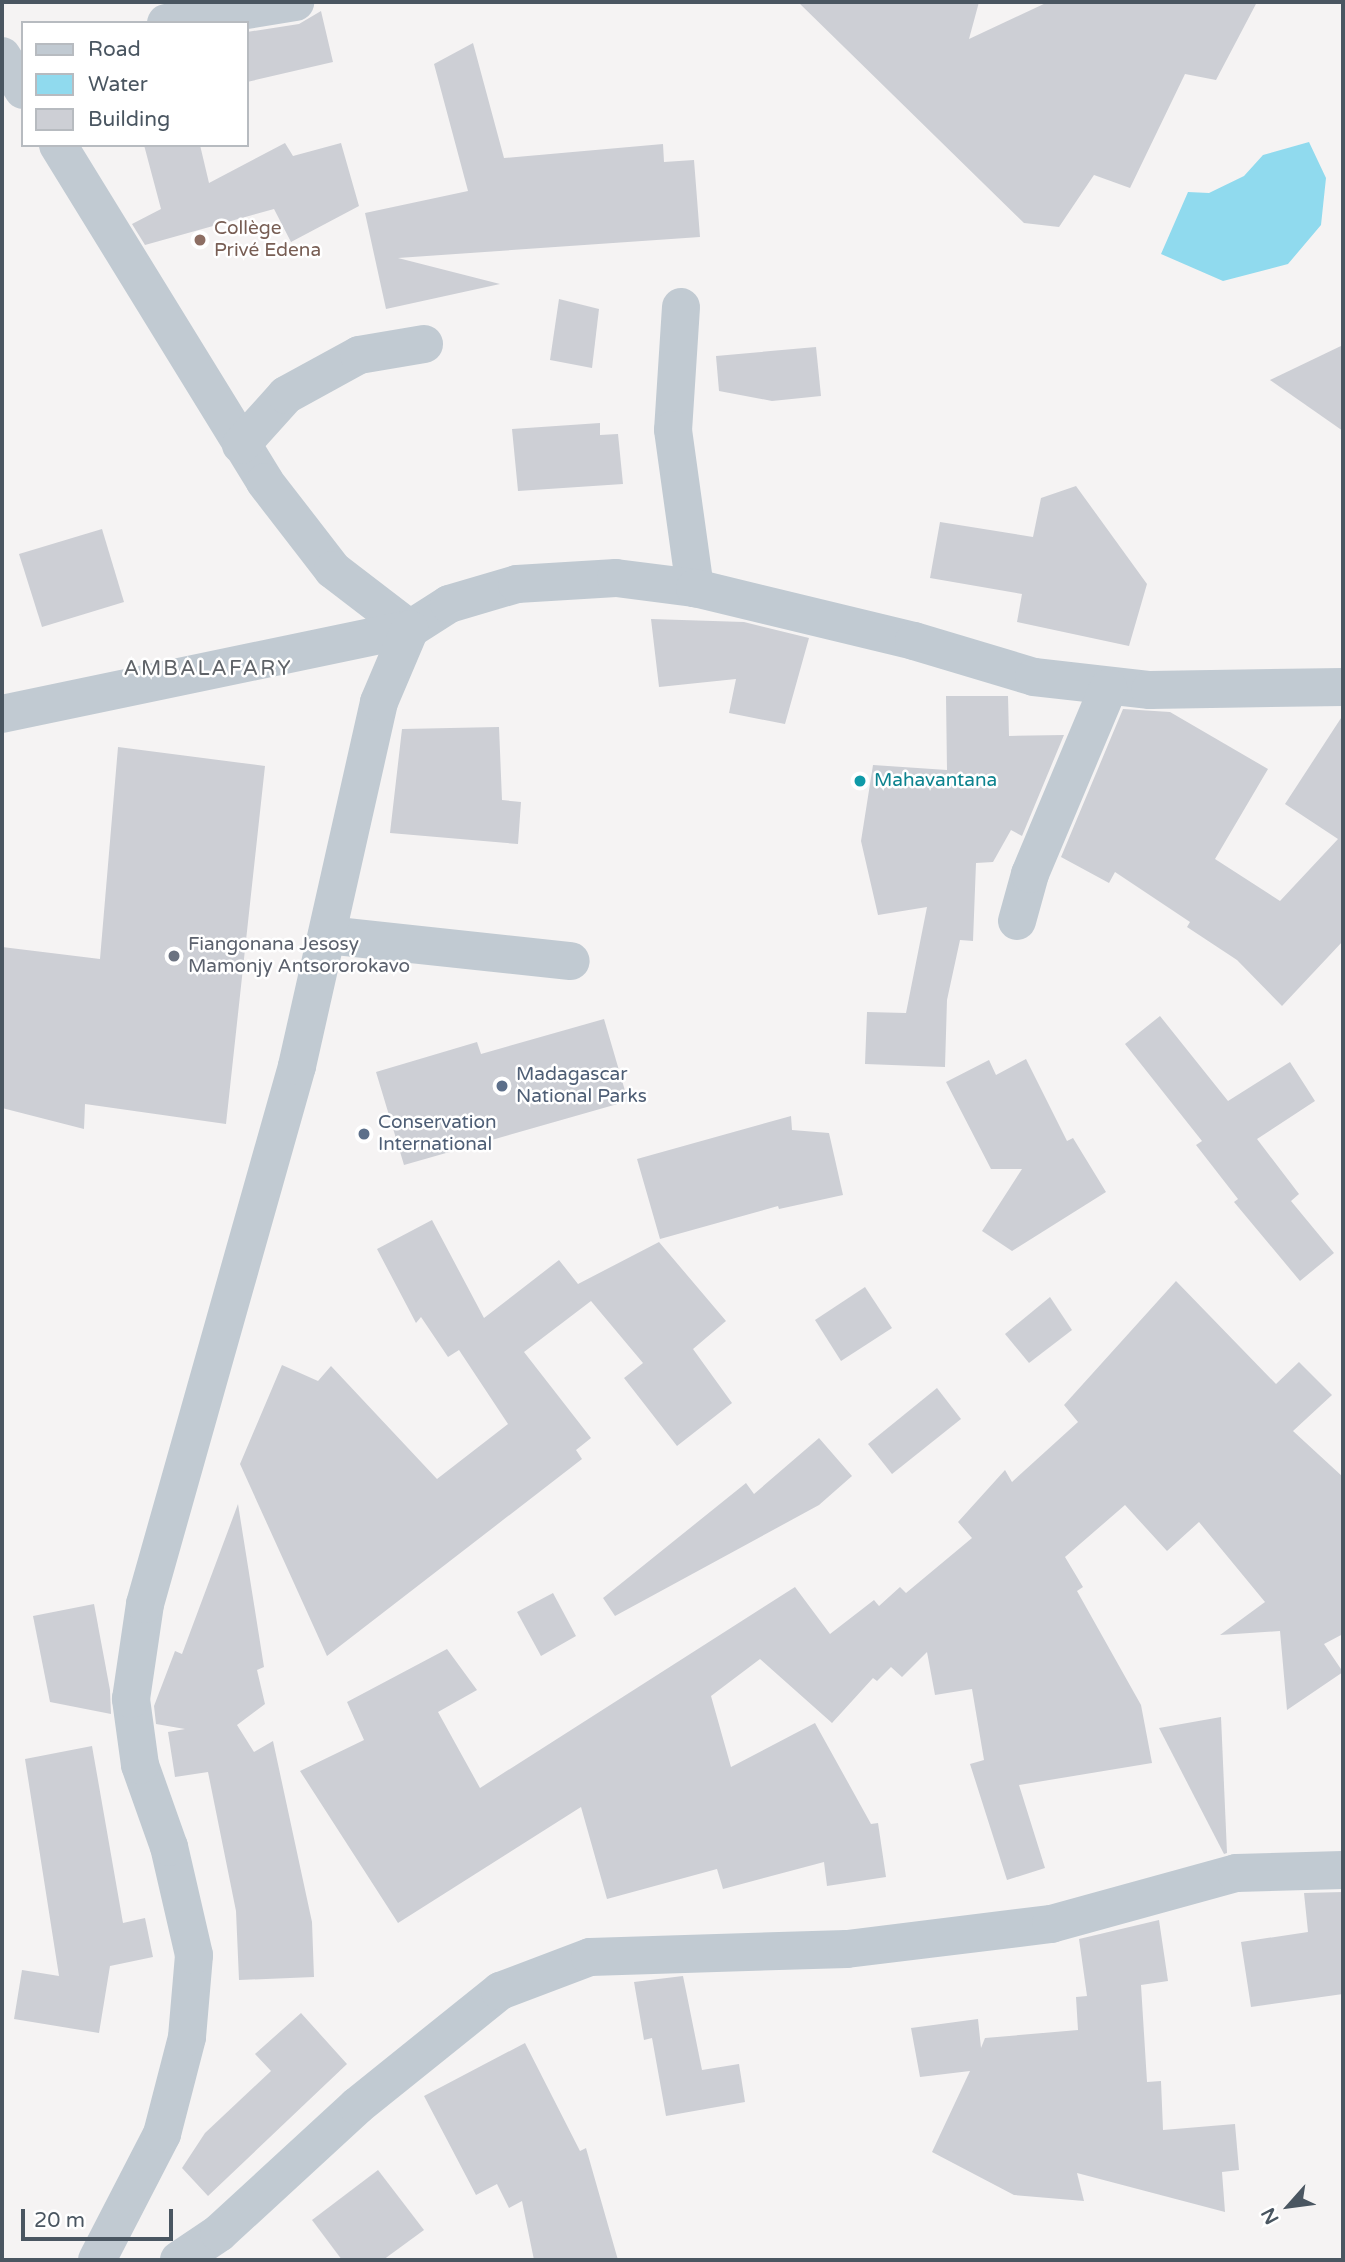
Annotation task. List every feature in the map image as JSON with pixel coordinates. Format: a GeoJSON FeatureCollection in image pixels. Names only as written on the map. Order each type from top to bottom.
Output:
{"type":"FeatureCollection","features":[{"type":"Feature","properties":{"kind":"street"},"geometry":{"type":"LineString","coordinates":[[178,21],[295,2]]}},
{"type":"Feature","properties":{"kind":"street"},"geometry":{"type":"LineString","coordinates":[[59,147],[241,445],[333,570],[410,629]]}},
{"type":"Feature","properties":{"kind":"street"},"geometry":{"type":"LineString","coordinates":[[681,307],[673,430],[695,588]]}},
{"type":"Feature","properties":{"kind":"street"},"geometry":{"type":"LineString","coordinates":[[241,445],[286,395],[359,355],[424,344]]}},
{"type":"Feature","properties":{"kind":"street"},"geometry":{"type":"LineString","coordinates":[[2,714],[410,629],[449,604],[517,584],[616,578],[695,588],[914,641],[1034,677],[1108,688],[1343,687]]}},
{"type":"Feature","properties":{"kind":"street"},"geometry":{"type":"LineString","coordinates":[[97,2260],[162,2134],[187,2037],[194,1955],[169,1847],[140,1765],[131,1699],[145,1604],[298,1066],[379,702],[410,629]]}},
{"type":"Feature","properties":{"kind":"street"},"geometry":{"type":"LineString","coordinates":[[1017,921],[1030,874],[1108,688]]}},
{"type":"Feature","properties":{"kind":"street"},"geometry":{"type":"LineString","coordinates":[[327,936],[571,961]]}},
{"type":"Feature","properties":{"kind":"street"},"geometry":{"type":"LineString","coordinates":[[179,2260],[219,2234],[357,2106],[500,1991],[590,1957],[847,1949],[1051,1924],[1236,1873],[1343,1870]]}},
{"type":"Feature","properties":{"kind":"water"},"geometry":{"type":"Polygon","coordinates":[[[1309,142],[1326,178],[1321,225],[1288,264],[1223,281],[1161,254],[1188,192],[1209,193],[1244,176],[1263,155],[1309,142]]]}},
{"type":"Feature","properties":{"kind":"building"},"geometry":{"type":"Polygon","coordinates":[[[798,2],[979,2],[969,39],[1048,2],[1257,2],[1216,80],[1185,74],[1130,188],[1094,175],[1059,227],[1024,223],[798,2]]]}},
{"type":"Feature","properties":{"kind":"building"},"geometry":{"type":"Polygon","coordinates":[[[321,11],[333,62],[248,82],[248,32],[299,24],[321,11]]]}},
{"type":"Feature","properties":{"kind":"building"},"geometry":{"type":"Polygon","coordinates":[[[473,43],[504,158],[663,144],[664,162],[694,160],[700,237],[398,258],[500,284],[386,309],[365,213],[468,191],[434,64],[473,43]]]}},
{"type":"Feature","properties":{"kind":"building"},"geometry":{"type":"Polygon","coordinates":[[[285,143],[293,156],[341,143],[359,206],[291,242],[274,209],[145,245],[132,224],[161,209],[145,147],[200,147],[209,183],[285,143]]]}},
{"type":"Feature","properties":{"kind":"building"},"geometry":{"type":"Polygon","coordinates":[[[559,299],[599,309],[592,368],[550,360],[559,299]]]}},
{"type":"Feature","properties":{"kind":"building"},"geometry":{"type":"Polygon","coordinates":[[[1343,345],[1343,431],[1270,380],[1343,345]]]}},
{"type":"Feature","properties":{"kind":"building"},"geometry":{"type":"Polygon","coordinates":[[[816,347],[821,396],[772,401],[719,391],[716,356],[816,347]]]}},
{"type":"Feature","properties":{"kind":"building"},"geometry":{"type":"Polygon","coordinates":[[[600,423],[600,435],[618,434],[623,484],[518,491],[512,429],[600,423]]]}},
{"type":"Feature","properties":{"kind":"building"},"geometry":{"type":"Polygon","coordinates":[[[1076,486],[1147,584],[1129,646],[1017,622],[1022,594],[930,578],[940,522],[1033,537],[1041,498],[1076,486]]]}},
{"type":"Feature","properties":{"kind":"building"},"geometry":{"type":"Polygon","coordinates":[[[102,529],[124,602],[42,627],[19,554],[102,529]]]}},
{"type":"Feature","properties":{"kind":"building"},"geometry":{"type":"Polygon","coordinates":[[[651,619],[744,622],[809,638],[785,724],[729,713],[736,679],[659,687],[651,619]]]}},
{"type":"Feature","properties":{"kind":"building"},"geometry":{"type":"Polygon","coordinates":[[[946,696],[1008,696],[1009,736],[1064,735],[1022,836],[1011,830],[993,862],[976,863],[973,941],[960,940],[947,1000],[945,1067],[865,1064],[867,1012],[906,1013],[927,907],[878,915],[861,841],[873,765],[947,770],[946,696]]]}},
{"type":"Feature","properties":{"kind":"building"},"geometry":{"type":"Polygon","coordinates":[[[1123,709],[1170,712],[1268,769],[1215,859],[1280,901],[1338,839],[1285,804],[1343,715],[1343,941],[1282,1006],[1237,960],[1187,927],[1190,922],[1115,872],[1109,883],[1061,857],[1123,709]]]}},
{"type":"Feature","properties":{"kind":"building"},"geometry":{"type":"Polygon","coordinates":[[[499,727],[502,800],[521,802],[518,844],[390,833],[402,729],[499,727]]]}},
{"type":"Feature","properties":{"kind":"building"},"geometry":{"type":"Polygon","coordinates":[[[118,747],[265,766],[226,1124],[85,1104],[84,1129],[2,1108],[2,947],[100,959],[118,747]]]}},
{"type":"Feature","properties":{"kind":"building"},"geometry":{"type":"Polygon","coordinates":[[[1160,1016],[1228,1101],[1290,1062],[1315,1101],[1257,1139],[1299,1194],[1291,1201],[1334,1253],[1300,1281],[1234,1202],[1238,1199],[1196,1145],[1202,1141],[1125,1044],[1160,1016]]]}},
{"type":"Feature","properties":{"kind":"building","name":"Madagascar National Parks"},"geometry":{"type":"Polygon","coordinates":[[[604,1019],[628,1101],[404,1165],[376,1072],[477,1042],[481,1054],[604,1019]]]}},
{"type":"Feature","properties":{"kind":"building"},"geometry":{"type":"Polygon","coordinates":[[[1026,1059],[1067,1141],[1073,1138],[1106,1192],[1012,1251],[982,1231],[1022,1169],[991,1169],[946,1082],[989,1060],[996,1075],[1026,1059]]]}},
{"type":"Feature","properties":{"kind":"building"},"geometry":{"type":"Polygon","coordinates":[[[791,1116],[792,1130],[829,1133],[843,1195],[779,1209],[778,1206],[660,1239],[637,1159],[791,1116]]]}},
{"type":"Feature","properties":{"kind":"building"},"geometry":{"type":"Polygon","coordinates":[[[432,1220],[484,1318],[559,1260],[578,1284],[659,1242],[726,1321],[693,1349],[732,1403],[677,1446],[624,1378],[643,1363],[591,1301],[524,1352],[591,1438],[576,1450],[582,1459],[327,1656],[240,1464],[282,1365],[318,1381],[331,1366],[437,1479],[508,1424],[459,1350],[448,1357],[421,1317],[416,1323],[377,1249],[432,1220]]]}},
{"type":"Feature","properties":{"kind":"building"},"geometry":{"type":"Polygon","coordinates":[[[1176,1281],[1276,1384],[1299,1362],[1332,1395],[1293,1431],[1343,1477],[1343,1634],[1324,1644],[1343,1672],[1287,1710],[1280,1631],[1220,1635],[1265,1602],[1199,1522],[1167,1551],[1125,1505],[1065,1557],[1083,1587],[1077,1591],[1141,1705],[1152,1763],[1019,1785],[1045,1868],[1007,1880],[970,1764],[984,1760],[972,1689],[935,1695],[927,1652],[902,1677],[891,1667],[877,1681],[873,1678],[832,1723],[760,1659],[711,1696],[731,1767],[815,1723],[871,1824],[878,1823],[886,1877],[827,1886],[824,1862],[723,1889],[717,1869],[607,1899],[581,1807],[398,1923],[300,1771],[364,1740],[347,1702],[447,1649],[477,1690],[438,1712],[480,1788],[795,1587],[830,1634],[874,1600],[879,1606],[900,1587],[906,1593],[972,1538],[958,1522],[1005,1470],[1012,1482],[1078,1422],[1064,1405],[1176,1281]]]}},
{"type":"Feature","properties":{"kind":"building"},"geometry":{"type":"Polygon","coordinates":[[[865,1287],[892,1328],[841,1361],[815,1320],[865,1287]]]}},
{"type":"Feature","properties":{"kind":"building"},"geometry":{"type":"Polygon","coordinates":[[[1050,1297],[1072,1330],[1029,1363],[1005,1334],[1050,1297]]]}},
{"type":"Feature","properties":{"kind":"building"},"geometry":{"type":"Polygon","coordinates":[[[937,1388],[961,1419],[892,1474],[868,1444],[937,1388]]]}},
{"type":"Feature","properties":{"kind":"building"},"geometry":{"type":"Polygon","coordinates":[[[819,1438],[852,1476],[819,1505],[615,1616],[603,1598],[746,1483],[754,1494],[819,1438]]]}},
{"type":"Feature","properties":{"kind":"building"},"geometry":{"type":"Polygon","coordinates":[[[238,1504],[264,1667],[257,1670],[265,1704],[237,1725],[254,1752],[273,1741],[312,1922],[314,1977],[239,1980],[236,1911],[208,1772],[175,1777],[168,1732],[185,1729],[156,1724],[154,1706],[175,1651],[182,1654],[238,1504]]]}},
{"type":"Feature","properties":{"kind":"building"},"geometry":{"type":"Polygon","coordinates":[[[553,1593],[576,1636],[541,1656],[517,1612],[553,1593]]]}},
{"type":"Feature","properties":{"kind":"building"},"geometry":{"type":"Polygon","coordinates":[[[94,1604],[110,1690],[111,1714],[50,1702],[33,1616],[94,1604]]]}},
{"type":"Feature","properties":{"kind":"building"},"geometry":{"type":"Polygon","coordinates":[[[1221,1717],[1227,1853],[1224,1854],[1159,1728],[1221,1717]]]}},
{"type":"Feature","properties":{"kind":"building"},"geometry":{"type":"Polygon","coordinates":[[[92,1746],[123,1923],[145,1918],[153,1957],[110,1966],[99,2033],[14,2019],[22,1970],[59,1976],[25,1759],[92,1746]]]}},
{"type":"Feature","properties":{"kind":"building"},"geometry":{"type":"Polygon","coordinates":[[[1343,1892],[1343,1994],[1251,2007],[1241,1942],[1308,1932],[1304,1893],[1343,1892]]]}},
{"type":"Feature","properties":{"kind":"building"},"geometry":{"type":"Polygon","coordinates":[[[1159,1920],[1168,1981],[1141,1985],[1147,2082],[1161,2081],[1163,2130],[1235,2124],[1239,2170],[1222,2172],[1225,2212],[1077,2173],[1084,2201],[1014,2195],[932,2152],[970,2071],[920,2077],[911,2028],[978,2019],[981,2048],[985,2038],[1078,2030],[1076,1997],[1087,1996],[1079,1939],[1159,1920]]]}},
{"type":"Feature","properties":{"kind":"building"},"geometry":{"type":"Polygon","coordinates":[[[683,1976],[702,2070],[739,2064],[745,2102],[666,2116],[652,2038],[644,2040],[634,1982],[683,1976]]]}},
{"type":"Feature","properties":{"kind":"building"},"geometry":{"type":"Polygon","coordinates":[[[301,2013],[347,2064],[208,2196],[182,2168],[205,2133],[271,2071],[255,2054],[301,2013]]]}},
{"type":"Feature","properties":{"kind":"building"},"geometry":{"type":"Polygon","coordinates":[[[525,2043],[580,2151],[586,2148],[618,2260],[534,2260],[522,2201],[509,2208],[497,2184],[476,2195],[424,2096],[525,2043]]]}},
{"type":"Feature","properties":{"kind":"building"},"geometry":{"type":"Polygon","coordinates":[[[378,2170],[424,2230],[383,2260],[342,2260],[312,2220],[378,2170]]]}},
{"type":"Feature","properties":{"kind":"place","name":"Collège Privé Edena"},"geometry":{"type":"Point","coordinates":[200,240]}},
{"type":"Feature","properties":{"kind":"place","name":"Mahavantana"},"geometry":{"type":"Point","coordinates":[860,781]}},
{"type":"Feature","properties":{"kind":"place","name":"Fiangonana Jesosy Mamonjy Antsororokavo"},"geometry":{"type":"Point","coordinates":[174,956]}},
{"type":"Feature","properties":{"kind":"place","name":"Madagascar National Parks"},"geometry":{"type":"Point","coordinates":[502,1086]}},
{"type":"Feature","properties":{"kind":"place","name":"Conservation International"},"geometry":{"type":"Point","coordinates":[364,1134]}},
{"type":"Feature","properties":{"kind":"district","name":"AMBALAFARY"},"geometry":{"type":"Point","coordinates":[208,669]}}]}
